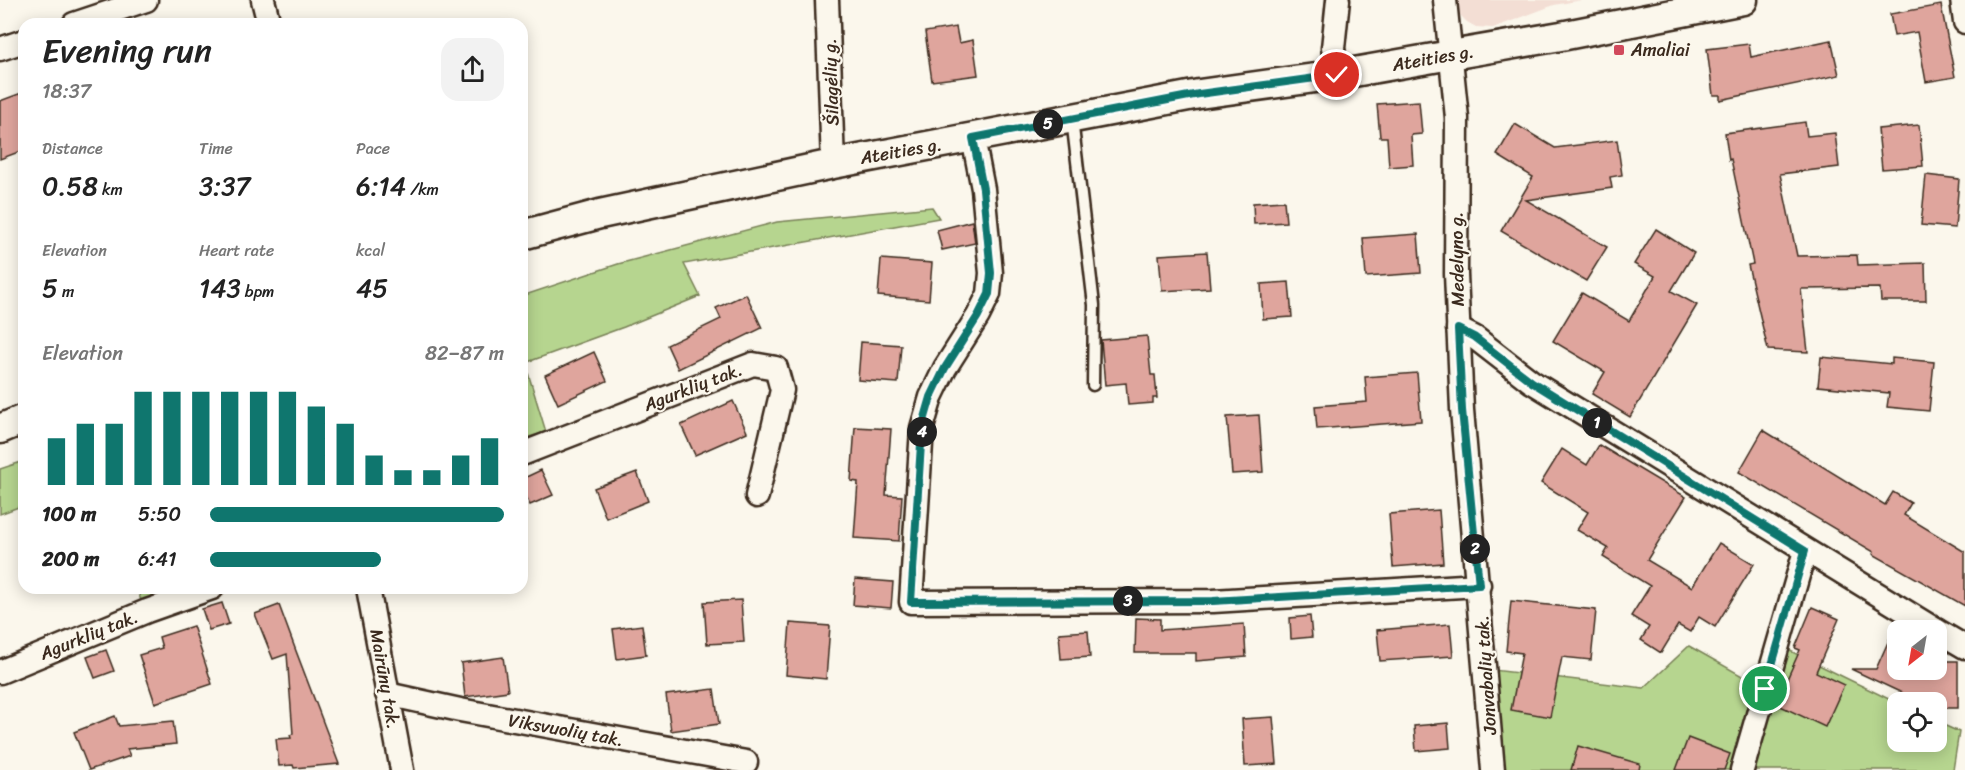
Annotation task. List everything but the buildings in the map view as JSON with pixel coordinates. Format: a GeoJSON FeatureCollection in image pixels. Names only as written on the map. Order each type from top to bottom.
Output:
{"type":"FeatureCollection","features":[{"type":"Feature","properties":{"kind":"street"},"geometry":{"type":"LineString","coordinates":[[92,18],[146,0]]}},
{"type":"Feature","properties":{"kind":"street"},"geometry":{"type":"LineString","coordinates":[[263,0],[268,18]]}},
{"type":"Feature","properties":{"kind":"street","name":"Šilagėlių g."},"geometry":{"type":"LineString","coordinates":[[827,0],[833,164]]}},
{"type":"Feature","properties":{"kind":"street"},"geometry":{"type":"LineString","coordinates":[[1337,75],[1333,48],[1338,0]]}},
{"type":"Feature","properties":{"kind":"street","name":"Medelyno g."},"geometry":{"type":"LineString","coordinates":[[1445,0],[1457,118],[1458,329],[1474,337],[1532,382],[1919,620]]}},
{"type":"Feature","properties":{"kind":"street","name":"Ateities g."},"geometry":{"type":"LineString","coordinates":[[528,233],[600,214],[833,164],[1199,94],[1337,75],[1561,36],[1743,0]]}},
{"type":"Feature","properties":{"kind":"street"},"geometry":{"type":"LineString","coordinates":[[1962,0],[1965,22]]}},
{"type":"Feature","properties":{"kind":"street"},"geometry":{"type":"LineString","coordinates":[[0,49],[18,43]]}},
{"type":"Feature","properties":{"kind":"street"},"geometry":{"type":"LineString","coordinates":[[973,138],[983,189],[991,273],[989,294],[945,368],[931,397],[922,428],[911,602],[1213,601],[1479,585]]}},
{"type":"Feature","properties":{"kind":"street","name":"Jonvabalių tak."},"geometry":{"type":"LineString","coordinates":[[1458,329],[1462,410],[1479,585],[1493,770]]}},
{"type":"Feature","properties":{"kind":"street","name":"Agurklių tak."},"geometry":{"type":"LineString","coordinates":[[528,452],[753,364],[776,368],[782,390],[757,496]]}},
{"type":"Feature","properties":{"kind":"street"},"geometry":{"type":"LineString","coordinates":[[0,429],[18,422]]}},
{"type":"Feature","properties":{"kind":"street"},"geometry":{"type":"LineString","coordinates":[[1742,770],[1805,551]]}},
{"type":"Feature","properties":{"kind":"street","name":"Agurklių tak."},"geometry":{"type":"LineString","coordinates":[[0,672],[147,611],[195,594]]}},
{"type":"Feature","properties":{"kind":"street","name":"Mairūnų tak."},"geometry":{"type":"LineString","coordinates":[[369,594],[402,770]]}},
{"type":"Feature","properties":{"kind":"street","name":"Medelyno g."},"geometry":{"type":"LineString","coordinates":[[1947,636],[1965,647]]}},
{"type":"Feature","properties":{"kind":"street","name":"Viksvuolių tak."},"geometry":{"type":"LineString","coordinates":[[387,694],[460,710],[746,762]]}},
{"type":"Feature","properties":{"kind":"lane"},"geometry":{"type":"LineString","coordinates":[[1071,119],[1094,305],[1093,385]]}},
{"type":"Feature","properties":{"kind":"shaded area"},"geometry":{"type":"Polygon","coordinates":[[[1456,0],[1582,0],[1554,5],[1493,28],[1476,27],[1467,22],[1458,13],[1456,0]]]}},
{"type":"Feature","properties":{"kind":"green space"},"geometry":{"type":"Polygon","coordinates":[[[932,207],[939,218],[684,264],[700,296],[528,362],[528,294],[618,264],[777,222],[932,207]]]}},
{"type":"Feature","properties":{"kind":"green space"},"geometry":{"type":"Polygon","coordinates":[[[528,373],[546,432],[528,437],[528,373]]]}},
{"type":"Feature","properties":{"kind":"green space"},"geometry":{"type":"Polygon","coordinates":[[[18,463],[18,507],[0,514],[0,469],[18,463]]]}},
{"type":"Feature","properties":{"kind":"green space"},"geometry":{"type":"Polygon","coordinates":[[[139,594],[171,594],[142,604],[139,594]]]}},
{"type":"Feature","properties":{"kind":"green space"},"geometry":{"type":"Polygon","coordinates":[[[1778,645],[1887,698],[1887,752],[1947,752],[1947,727],[1959,732],[1953,770],[1493,770],[1485,669],[1644,688],[1689,646],[1765,689],[1778,645]]]}},
{"type":"Feature","properties":{"kind":"place","name":"Amaliai"},"geometry":{"type":"Point","coordinates":[1619,50]}},
{"type":"Feature","properties":{"kind":"route"},"geometry":{"type":"LineString","coordinates":[[1337,75],[1199,94],[973,138],[983,189],[991,273],[989,294],[945,368],[931,397],[922,428],[911,602],[1213,601],[1479,585],[1462,410],[1458,329],[1474,337],[1532,382],[1805,551],[1765,689]]}}]}
